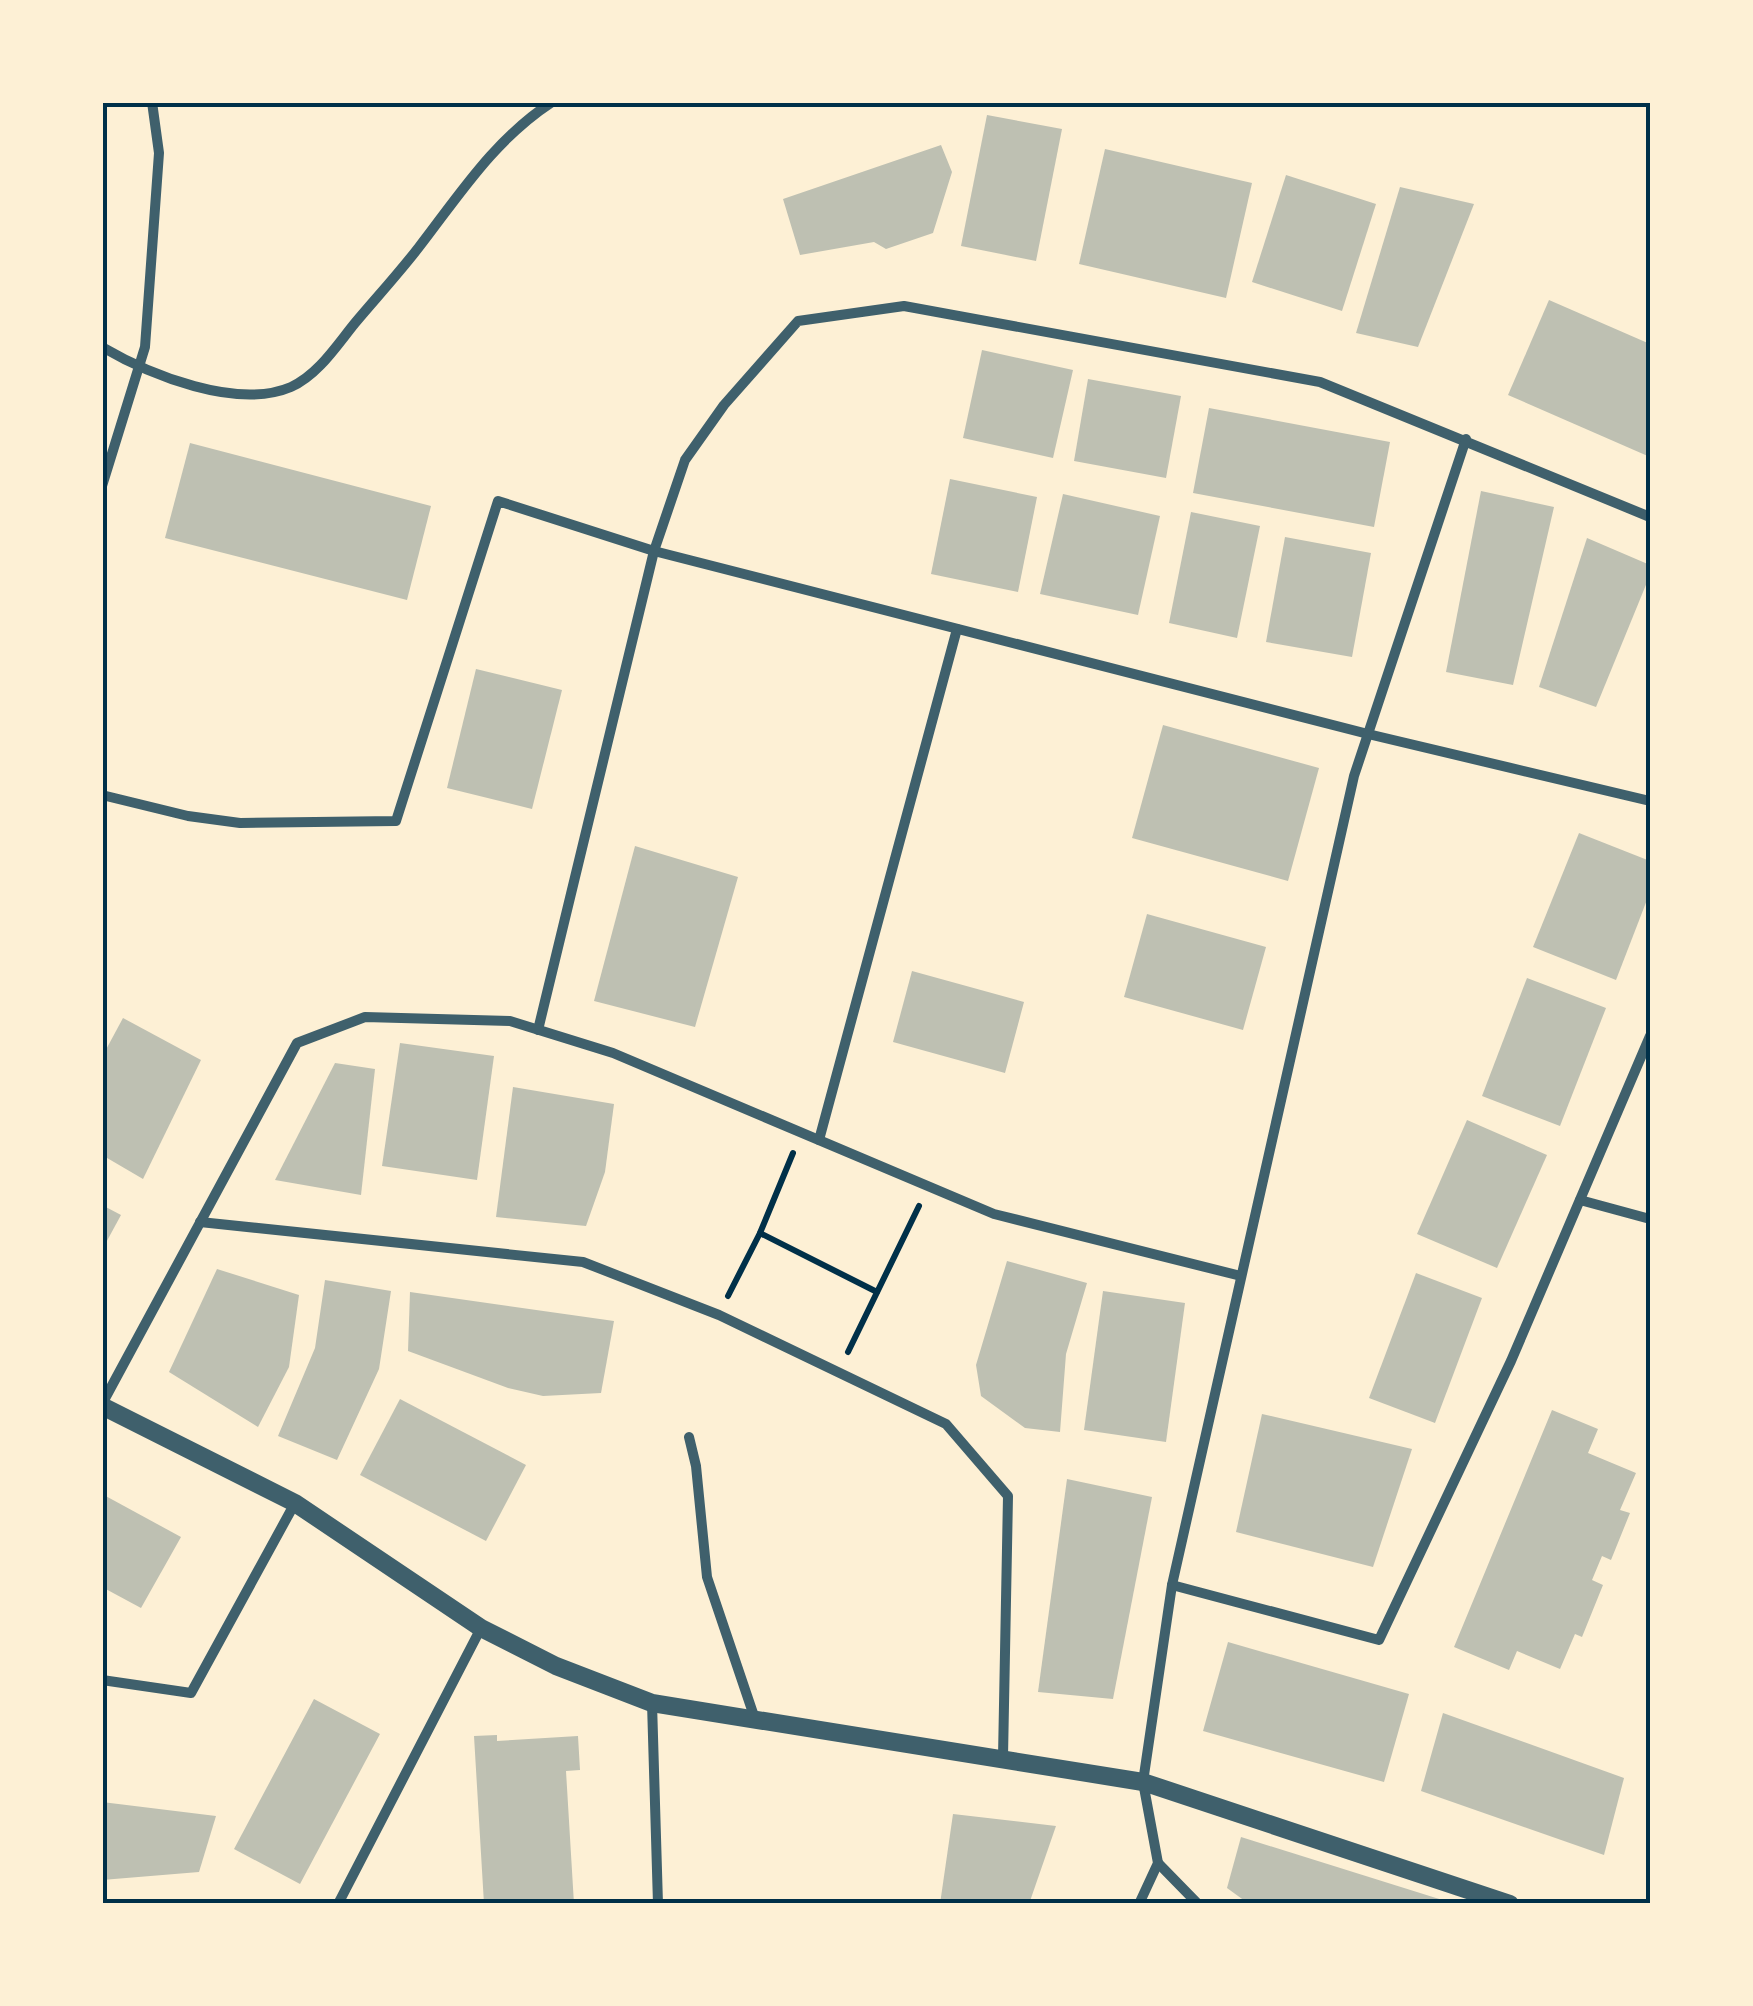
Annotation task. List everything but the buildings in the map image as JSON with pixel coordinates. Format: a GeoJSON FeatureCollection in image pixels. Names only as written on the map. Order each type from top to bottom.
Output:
{"type":"FeatureCollection","features":[{"type":"Feature","properties":{"kind":"street"},"geometry":{"type":"LineString","coordinates":[[102,486],[146,347],[159,154],[152,102]]}},
{"type":"Feature","properties":{"kind":"street"},"geometry":{"type":"LineString","coordinates":[[102,347],[139,368],[238,394],[270,394],[295,386],[320,365],[405,264],[485,159],[507,136],[552,102]]}},
{"type":"Feature","properties":{"kind":"street"},"geometry":{"type":"LineString","coordinates":[[538,1030],[654,551],[684,460],[724,404],[798,321],[904,306],[1320,382],[1650,517]]}},
{"type":"Feature","properties":{"kind":"street"},"geometry":{"type":"LineString","coordinates":[[1198,1904],[1158,1863],[1143,1782],[1172,1584],[1354,776],[1466,439]]}},
{"type":"Feature","properties":{"kind":"street"},"geometry":{"type":"LineString","coordinates":[[102,795],[188,816],[240,823],[396,822],[498,500],[654,551],[1368,734],[1650,801]]}},
{"type":"Feature","properties":{"kind":"street"},"geometry":{"type":"LineString","coordinates":[[819,1140],[958,629]]}},
{"type":"Feature","properties":{"kind":"street"},"geometry":{"type":"LineString","coordinates":[[1241,1276],[994,1214],[613,1053],[510,1021],[364,1018],[297,1043],[102,1405],[295,1503],[481,1628],[556,1666],[652,1703],[1143,1782],[1510,1904]]}},
{"type":"Feature","properties":{"kind":"street"},"geometry":{"type":"LineString","coordinates":[[1172,1584],[1379,1640],[1511,1361],[1650,1036]]}},
{"type":"Feature","properties":{"kind":"street"},"geometry":{"type":"LineString","coordinates":[[1580,1200],[1650,1219]]}},
{"type":"Feature","properties":{"kind":"street"},"geometry":{"type":"LineString","coordinates":[[200,1222],[583,1262],[718,1315],[946,1424],[1008,1496],[1003,1757]]}},
{"type":"Feature","properties":{"kind":"street"},"geometry":{"type":"LineString","coordinates":[[689,1437],[696,1466],[707,1576],[755,1718]]}},
{"type":"Feature","properties":{"kind":"street"},"geometry":{"type":"LineString","coordinates":[[102,1680],[190,1693],[295,1503]]}},
{"type":"Feature","properties":{"kind":"street"},"geometry":{"type":"LineString","coordinates":[[338,1904],[481,1628]]}},
{"type":"Feature","properties":{"kind":"street"},"geometry":{"type":"LineString","coordinates":[[652,1703],[658,1904]]}},
{"type":"Feature","properties":{"kind":"street"},"geometry":{"type":"LineString","coordinates":[[1139,1904],[1158,1863]]}},
{"type":"Feature","properties":{"kind":"path"},"geometry":{"type":"LineString","coordinates":[[718,1315],[760,1232],[802,1133]]}},
{"type":"Feature","properties":{"kind":"path"},"geometry":{"type":"LineString","coordinates":[[839,1371],[929,1186]]}},
{"type":"Feature","properties":{"kind":"path"},"geometry":{"type":"LineString","coordinates":[[760,1232],[877,1292]]}}]}
